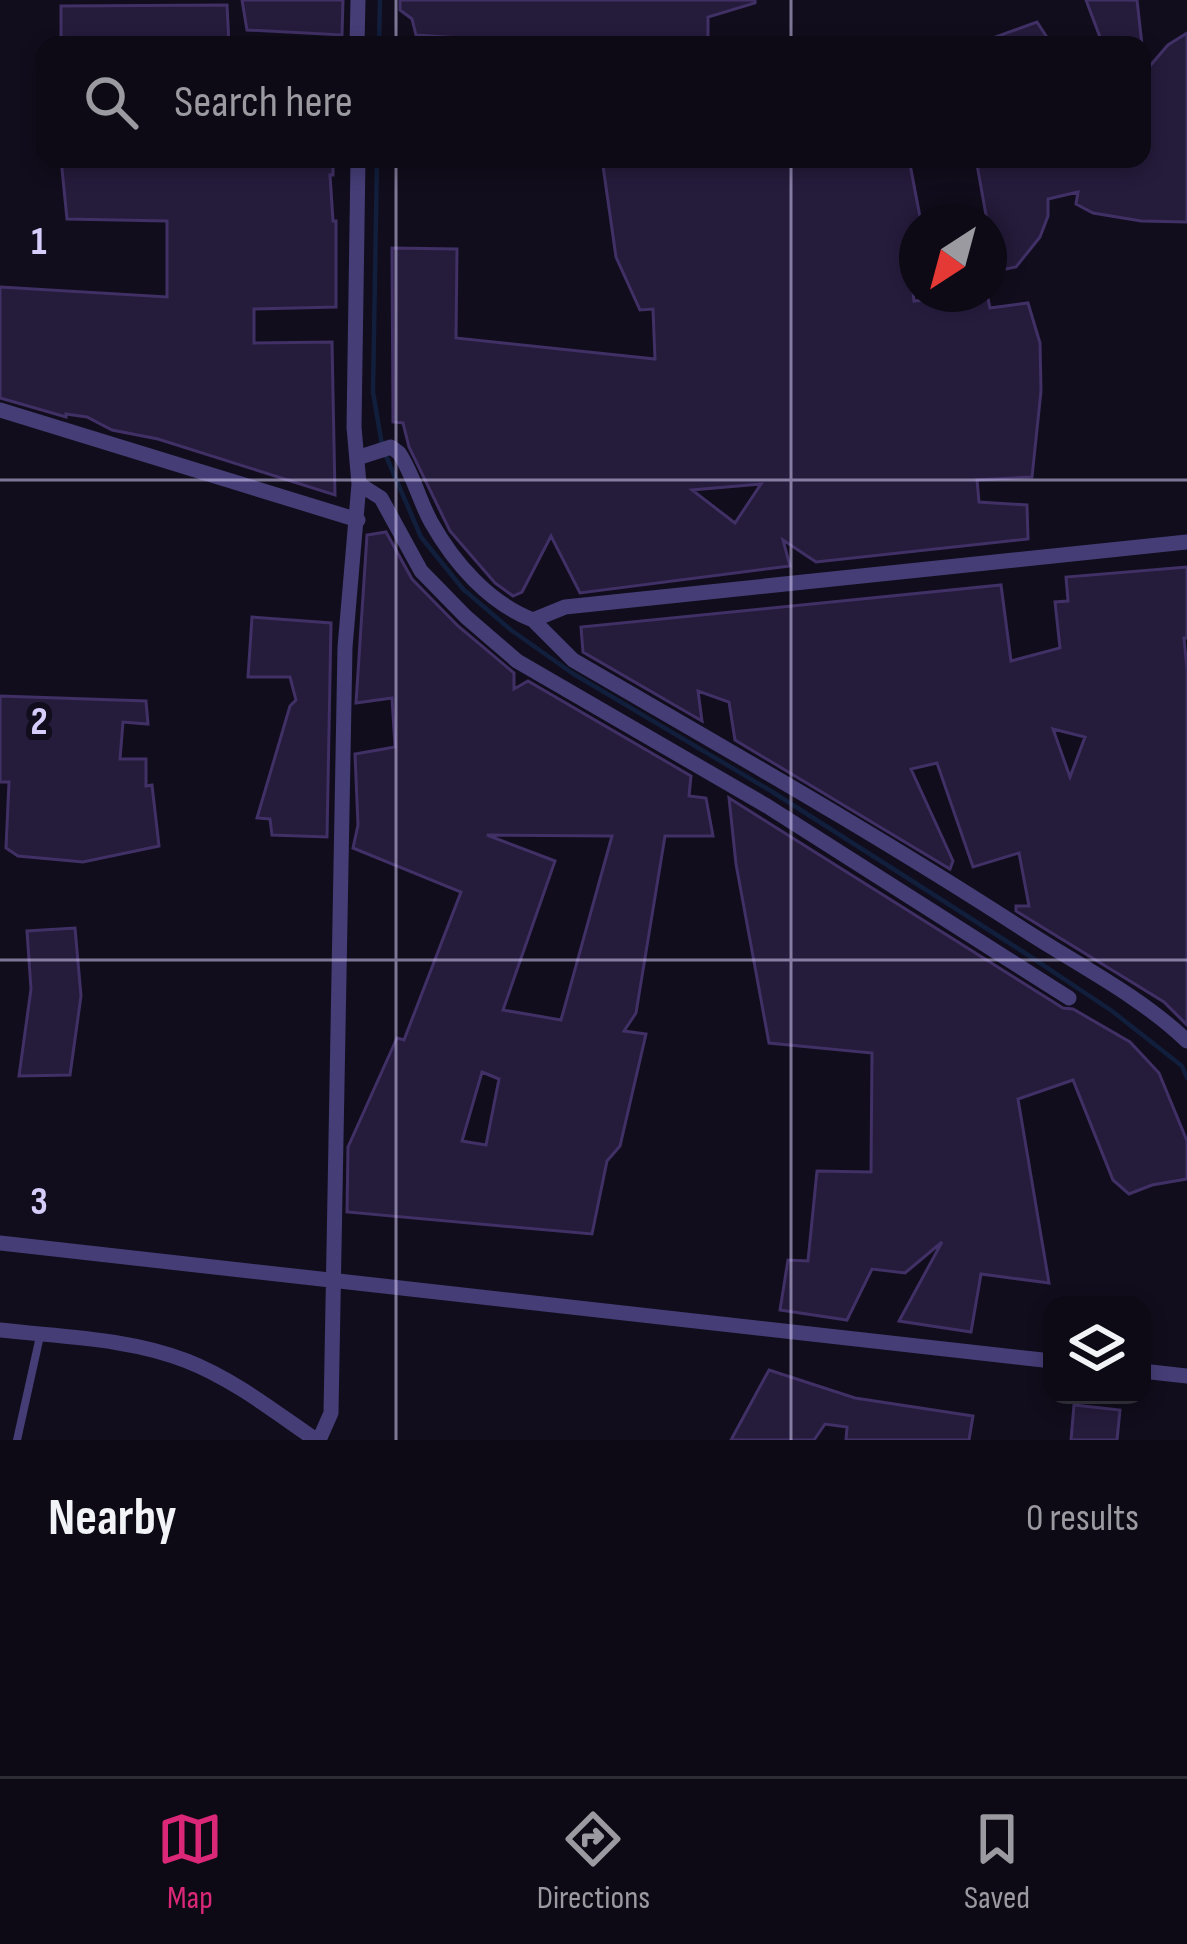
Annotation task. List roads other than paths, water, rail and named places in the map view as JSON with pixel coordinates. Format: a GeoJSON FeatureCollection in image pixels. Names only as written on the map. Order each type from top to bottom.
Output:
{"type":"FeatureCollection","features":[{"type":"Feature","properties":{"kind":"street"},"geometry":{"type":"LineString","coordinates":[[357,36],[358,0]]}},
{"type":"Feature","properties":{"kind":"street"},"geometry":{"type":"LineString","coordinates":[[0,1330],[131,1346],[186,1360],[318,1440],[331,1413],[345,647],[359,484],[354,427],[358,168]]}},
{"type":"Feature","properties":{"kind":"street"},"geometry":{"type":"LineString","coordinates":[[0,410],[358,520]]}},
{"type":"Feature","properties":{"kind":"street"},"geometry":{"type":"LineString","coordinates":[[357,458],[391,447],[399,453],[431,523],[455,559],[512,612],[533,620],[573,660],[953,882],[1152,1012],[1187,1041]]}},
{"type":"Feature","properties":{"kind":"street"},"geometry":{"type":"LineString","coordinates":[[359,484],[381,498],[421,571],[517,661],[767,806],[1069,998]]}},
{"type":"Feature","properties":{"kind":"street"},"geometry":{"type":"LineString","coordinates":[[533,620],[565,607],[1187,542]]}},
{"type":"Feature","properties":{"kind":"street"},"geometry":{"type":"LineString","coordinates":[[0,1244],[1043,1360]]}},
{"type":"Feature","properties":{"kind":"street"},"geometry":{"type":"LineString","coordinates":[[1151,1372],[1187,1376]]}},
{"type":"Feature","properties":{"kind":"lane"},"geometry":{"type":"LineString","coordinates":[[17,1440],[40,1335]]}},
{"type":"Feature","properties":{"kind":"waterway"},"geometry":{"type":"LineString","coordinates":[[379,36],[380,0]]}},
{"type":"Feature","properties":{"kind":"waterway"},"geometry":{"type":"LineString","coordinates":[[377,168],[373,392],[382,445]]}},
{"type":"Feature","properties":{"kind":"waterway"},"geometry":{"type":"LineString","coordinates":[[386,456],[421,537],[463,589],[511,630],[572,673],[771,791],[1025,953],[1112,1011],[1182,1066],[1187,1078]]}}]}
